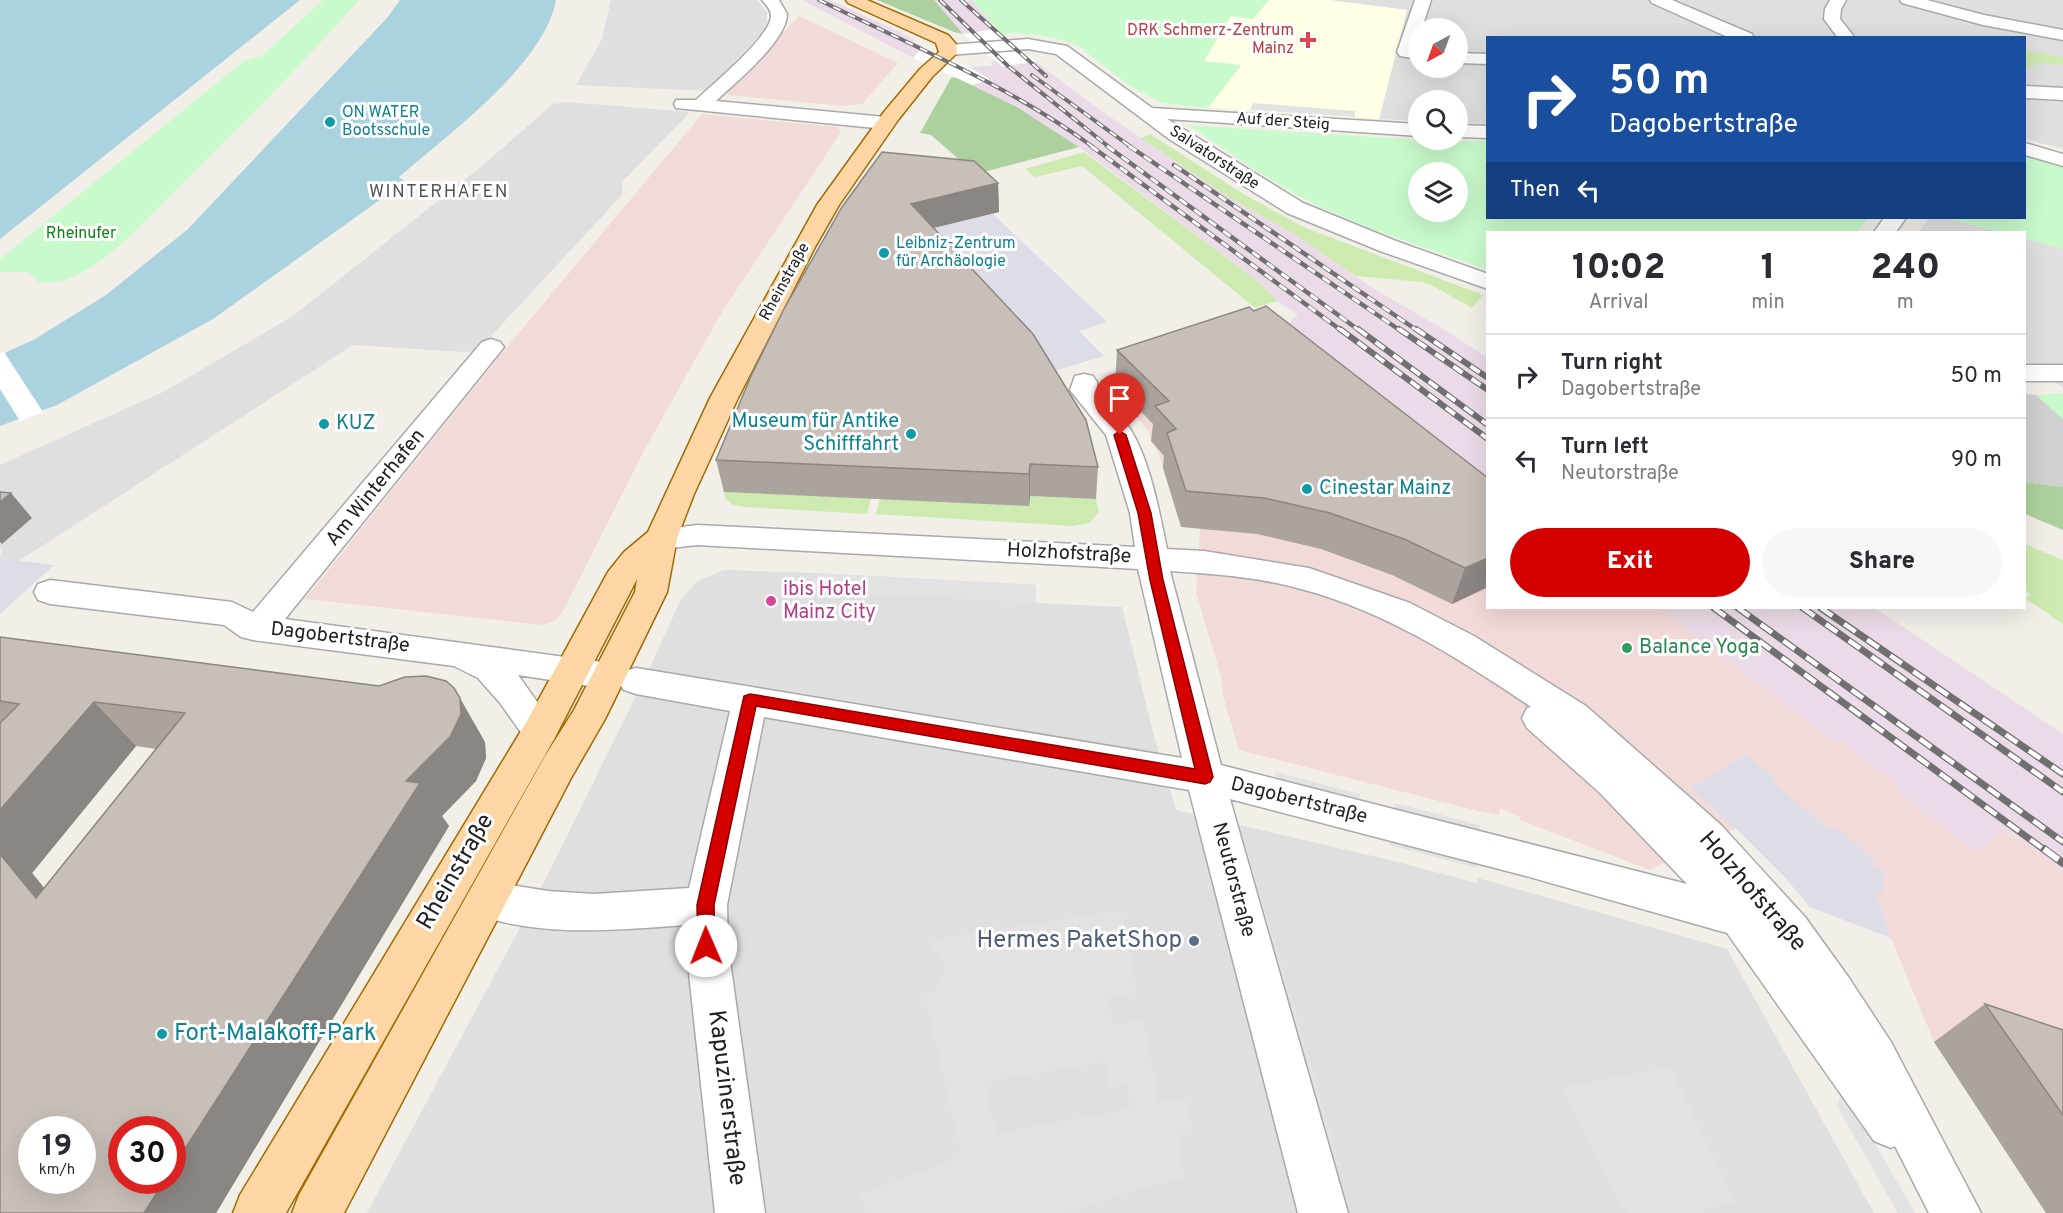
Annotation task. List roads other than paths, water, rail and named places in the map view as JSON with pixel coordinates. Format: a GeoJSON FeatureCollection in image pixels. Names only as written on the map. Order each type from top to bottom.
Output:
{"type":"FeatureCollection","features":[{"type":"Feature","properties":{"kind":"main road"},"geometry":{"type":"LineString","coordinates":[[854,0],[942,39],[949,50]]}},
{"type":"Feature","properties":{"kind":"main road","name":"Rheinstraße"},"geometry":{"type":"LineString","coordinates":[[322,1203],[487,900],[622,678],[651,592],[661,538],[724,398],[768,314],[828,205],[888,120],[949,50]]}},
{"type":"Feature","properties":{"kind":"main road","name":"Rheinstraße"},"geometry":{"type":"LineString","coordinates":[[258,1213],[540,731],[619,580],[634,560],[661,538]]}},
{"type":"Feature","properties":{"kind":"street"},"geometry":{"type":"LineString","coordinates":[[770,0],[780,14],[774,33],[692,105],[888,120]]}},
{"type":"Feature","properties":{"kind":"street"},"geometry":{"type":"LineString","coordinates":[[1417,18],[1423,0]]}},
{"type":"Feature","properties":{"kind":"street"},"geometry":{"type":"LineString","coordinates":[[1658,0],[1741,36]]}},
{"type":"Feature","properties":{"kind":"street"},"geometry":{"type":"LineString","coordinates":[[1838,0],[1833,9],[1832,20],[1845,36]]}},
{"type":"Feature","properties":{"kind":"street"},"geometry":{"type":"LineString","coordinates":[[1908,0],[1983,20],[2063,35]]}},
{"type":"Feature","properties":{"kind":"street","name":"Salvatorstraße"},"geometry":{"type":"LineString","coordinates":[[949,50],[1014,44],[1054,47],[1070,54],[1147,114],[1200,151],[1295,208],[1358,235],[1486,281]]}},
{"type":"Feature","properties":{"kind":"street"},"geometry":{"type":"LineString","coordinates":[[1468,58],[1486,59]]}},
{"type":"Feature","properties":{"kind":"street"},"geometry":{"type":"LineString","coordinates":[[2026,92],[2063,94]]}},
{"type":"Feature","properties":{"kind":"street","name":"Auf der Steig"},"geometry":{"type":"LineString","coordinates":[[1147,114],[1168,113],[1408,129]]}},
{"type":"Feature","properties":{"kind":"street"},"geometry":{"type":"LineString","coordinates":[[1468,131],[1486,132]]}},
{"type":"Feature","properties":{"kind":"street"},"geometry":{"type":"LineString","coordinates":[[2026,148],[2063,160]]}},
{"type":"Feature","properties":{"kind":"street","name":"Am Winterhafen"},"geometry":{"type":"LineString","coordinates":[[259,628],[491,346]]}},
{"type":"Feature","properties":{"kind":"street"},"geometry":{"type":"LineString","coordinates":[[2026,373],[2063,373]]}},
{"type":"Feature","properties":{"kind":"street","name":"Neutorstraße"},"geometry":{"type":"LineString","coordinates":[[1084,382],[1083,390],[1110,419],[1123,443],[1144,513],[1152,558],[1205,777],[1323,1213]]}},
{"type":"Feature","properties":{"kind":"street","name":"Holzhofstraße"},"geometry":{"type":"LineString","coordinates":[[661,538],[697,535],[752,537],[1152,558],[1246,568],[1310,579],[1398,611],[1462,645],[1550,700],[1594,734],[1707,837],[1790,931],[1834,993],[1875,1058],[1956,1213]]}},
{"type":"Feature","properties":{"kind":"street","name":"Dagobertstraße"},"geometry":{"type":"LineString","coordinates":[[50,592],[232,614],[253,628],[572,670],[1205,777],[1522,858],[1790,931]]}},
{"type":"Feature","properties":{"kind":"street","name":"Holzhofstraße"},"geometry":{"type":"LineString","coordinates":[[1462,645],[1503,685],[1613,782],[1695,865],[1742,918],[1956,1213]]}},
{"type":"Feature","properties":{"kind":"street","name":"Dagobertstraße"},"geometry":{"type":"LineString","coordinates":[[454,653],[490,669],[526,709],[540,731]]}},
{"type":"Feature","properties":{"kind":"street","name":"Kapuzinerstraße"},"geometry":{"type":"LineString","coordinates":[[740,1213],[706,946],[706,905],[750,700]]}},
{"type":"Feature","properties":{"kind":"street"},"geometry":{"type":"LineString","coordinates":[[487,900],[548,910],[594,913],[706,905]]}},
{"type":"Feature","properties":{"kind":"water"},"geometry":{"type":"Polygon","coordinates":[[[0,0],[300,0],[0,239],[0,0]]]}},
{"type":"Feature","properties":{"kind":"water"},"geometry":{"type":"Polygon","coordinates":[[[400,0],[556,0],[548,24],[534,49],[491,97],[399,177],[405,182],[213,319],[57,405],[0,426],[0,355],[35,339],[106,295],[188,229],[387,18],[400,0]]]}},
{"type":"Feature","properties":{"kind":"railway"},"geometry":{"type":"LineString","coordinates":[[819,0],[994,86],[1061,125],[1093,147]]}},
{"type":"Feature","properties":{"kind":"railway"},"geometry":{"type":"LineString","coordinates":[[940,0],[1008,66],[1109,147]]}},
{"type":"Feature","properties":{"kind":"railway"},"geometry":{"type":"LineString","coordinates":[[961,0],[1046,76]]}},
{"type":"Feature","properties":{"kind":"railway"},"geometry":{"type":"LineString","coordinates":[[1032,75],[1131,147]]}},
{"type":"Feature","properties":{"kind":"railway"},"geometry":{"type":"LineString","coordinates":[[1091,146],[1342,331]]}},
{"type":"Feature","properties":{"kind":"railway"},"geometry":{"type":"LineString","coordinates":[[1107,146],[1360,331]]}},
{"type":"Feature","properties":{"kind":"railway"},"geometry":{"type":"LineString","coordinates":[[1129,146],[1401,331]]}},
{"type":"Feature","properties":{"kind":"railway"},"geometry":{"type":"LineString","coordinates":[[1174,165],[1418,331]]}},
{"type":"Feature","properties":{"kind":"railway"},"geometry":{"type":"LineString","coordinates":[[1340,329],[1486,438]]}},
{"type":"Feature","properties":{"kind":"railway"},"geometry":{"type":"LineString","coordinates":[[1358,329],[1486,424]]}},
{"type":"Feature","properties":{"kind":"railway"},"geometry":{"type":"LineString","coordinates":[[1399,329],[1486,389]]}},
{"type":"Feature","properties":{"kind":"railway"},"geometry":{"type":"LineString","coordinates":[[1416,329],[1486,377]]}},
{"type":"Feature","properties":{"kind":"railway"},"geometry":{"type":"LineString","coordinates":[[1715,609],[2046,851]]}},
{"type":"Feature","properties":{"kind":"railway"},"geometry":{"type":"LineString","coordinates":[[1739,609],[2063,842]]}},
{"type":"Feature","properties":{"kind":"railway"},"geometry":{"type":"LineString","coordinates":[[1804,609],[2063,792]]}},
{"type":"Feature","properties":{"kind":"railway"},"geometry":{"type":"LineString","coordinates":[[1822,609],[2063,774]]}},
{"type":"Feature","properties":{"kind":"railway"},"geometry":{"type":"LineString","coordinates":[[2044,849],[2063,863]]}},
{"type":"Feature","properties":{"kind":"place","name":"DRK Schmerz-Zentrum Mainz"},"geometry":{"type":"Point","coordinates":[1308,40]}},
{"type":"Feature","properties":{"kind":"place","name":"ON WATER Bootsschule"},"geometry":{"type":"Point","coordinates":[330,122]}},
{"type":"Feature","properties":{"kind":"place","name":"Leibniz-Zentrum für Archäologie"},"geometry":{"type":"Point","coordinates":[884,253]}},
{"type":"Feature","properties":{"kind":"place","name":"KUZ"},"geometry":{"type":"Point","coordinates":[324,424]}},
{"type":"Feature","properties":{"kind":"place","name":"Museum für Antike Schifffahrt"},"geometry":{"type":"Point","coordinates":[911,434]}},
{"type":"Feature","properties":{"kind":"place","name":"Cinestar Mainz"},"geometry":{"type":"Point","coordinates":[1307,489]}},
{"type":"Feature","properties":{"kind":"place","name":"ibis Hotel Mainz City"},"geometry":{"type":"Point","coordinates":[771,601]}},
{"type":"Feature","properties":{"kind":"place","name":"Balance Yoga"},"geometry":{"type":"Point","coordinates":[1627,648]}},
{"type":"Feature","properties":{"kind":"place","name":"Hermes PaketShop"},"geometry":{"type":"Point","coordinates":[1194,941]}},
{"type":"Feature","properties":{"kind":"place","name":"Fort-Malakoff-Park"},"geometry":{"type":"Point","coordinates":[162,1034]}},
{"type":"Feature","properties":{"kind":"district","name":"WINTERHAFEN"},"geometry":{"type":"Point","coordinates":[439,192]}},
{"type":"Feature","properties":{"kind":"park label","name":"Rheinufer"},"geometry":{"type":"Point","coordinates":[81,234]}}]}
